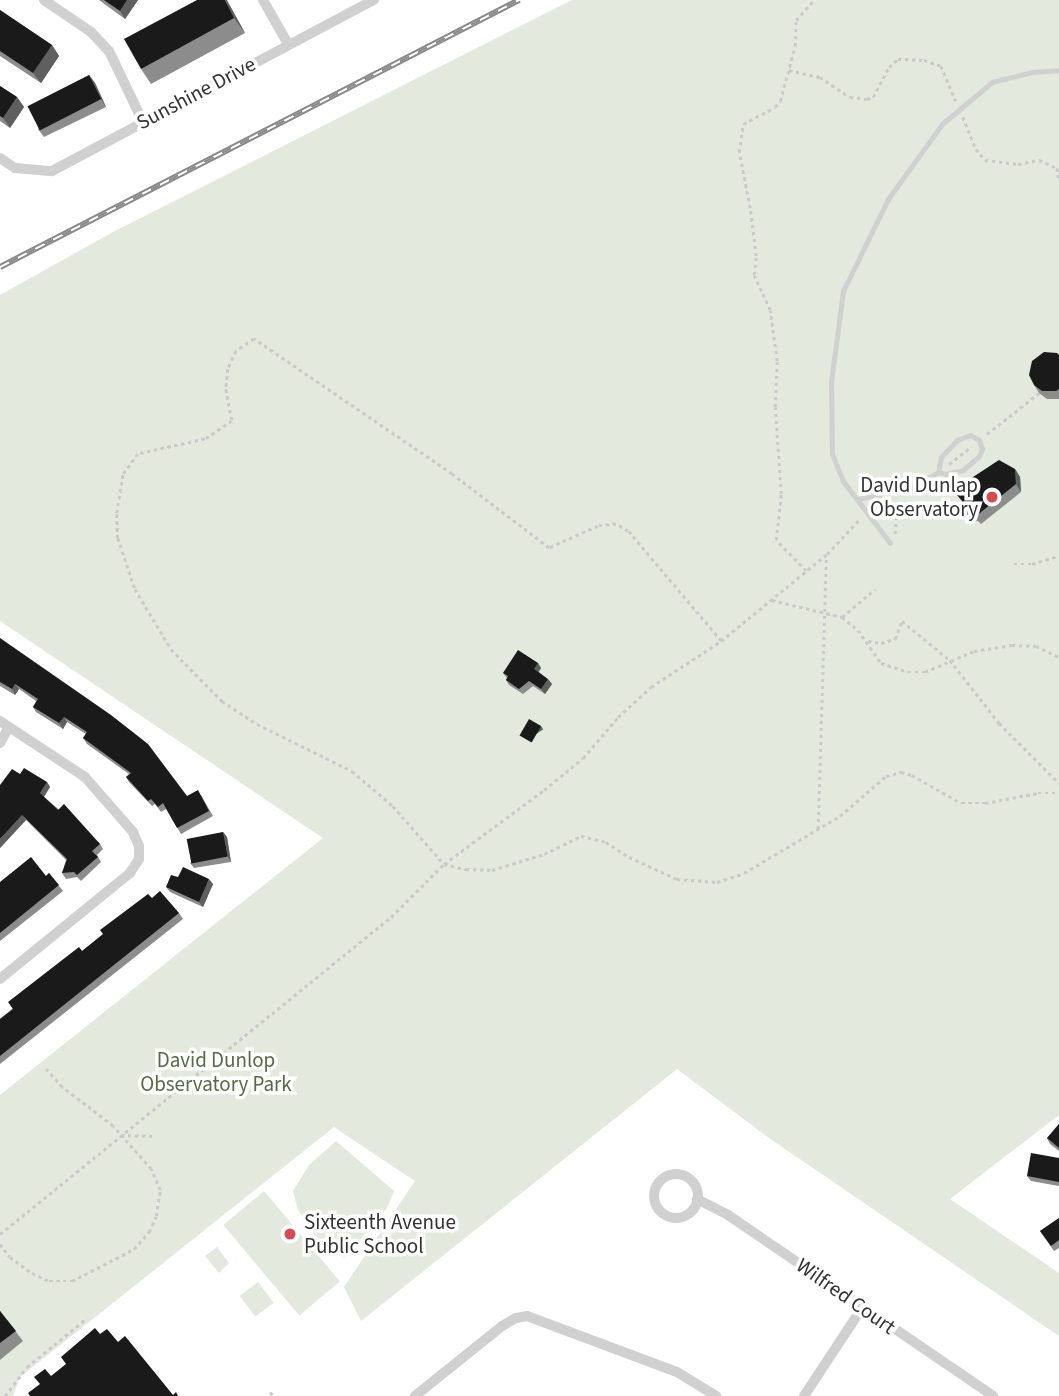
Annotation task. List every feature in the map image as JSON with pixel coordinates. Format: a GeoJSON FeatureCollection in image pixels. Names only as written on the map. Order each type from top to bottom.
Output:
{"type":"FeatureCollection","features":[{"type":"Feature","properties":{"kind":"street"},"geometry":{"type":"LineString","coordinates":[[44,0],[91,32],[109,51],[144,122]]}},
{"type":"Feature","properties":{"kind":"street"},"geometry":{"type":"LineString","coordinates":[[263,0],[288,44]]}},
{"type":"Feature","properties":{"kind":"street","name":"Sunshine Drive"},"geometry":{"type":"LineString","coordinates":[[0,158],[15,169],[52,171],[374,0]]}},
{"type":"Feature","properties":{"kind":"street"},"geometry":{"type":"LineString","coordinates":[[0,743],[5,724],[85,777],[132,832],[139,846],[139,859],[130,873],[0,979]]}},
{"type":"Feature","properties":{"kind":"street","name":"Wilfred Court"},"geometry":{"type":"LineString","coordinates":[[675,1174],[694,1184],[697,1199],[691,1211],[673,1218],[656,1206],[654,1193],[661,1180],[675,1174]]}},
{"type":"Feature","properties":{"kind":"street","name":"Wilfred Court"},"geometry":{"type":"LineString","coordinates":[[697,1199],[728,1215],[993,1396]]}},
{"type":"Feature","properties":{"kind":"street"},"geometry":{"type":"LineString","coordinates":[[804,1396],[862,1308]]}},
{"type":"Feature","properties":{"kind":"street"},"geometry":{"type":"LineString","coordinates":[[415,1396],[502,1326],[516,1318],[527,1316],[677,1373],[716,1396]]}},
{"type":"Feature","properties":{"kind":"lane"},"geometry":{"type":"LineString","coordinates":[[890,543],[844,481],[832,454],[831,382],[843,291],[888,199],[942,124],[992,82],[1032,72],[1059,70]]}},
{"type":"Feature","properties":{"kind":"lane"},"geometry":{"type":"LineString","coordinates":[[857,499],[909,489],[938,472],[955,473],[970,465],[982,449],[979,440],[970,435],[957,440],[941,457],[938,472]]}},
{"type":"Feature","properties":{"kind":"path"},"geometry":{"type":"LineString","coordinates":[[806,571],[778,543],[775,535],[781,495],[775,407],[777,361],[770,310],[754,275],[756,256],[739,152],[743,124],[775,107],[794,46],[796,20],[814,0]]}},
{"type":"Feature","properties":{"kind":"path"},"geometry":{"type":"LineString","coordinates":[[788,70],[798,70],[820,77],[850,97],[867,99],[873,97],[889,67],[898,59],[925,60],[941,66],[976,149],[985,160],[1018,164],[1040,160],[1057,168],[1059,178]]}},
{"type":"Feature","properties":{"kind":"path"},"geometry":{"type":"LineString","coordinates":[[721,641],[628,531],[616,524],[598,526],[550,548],[452,474],[254,339],[236,351],[228,369],[226,389],[232,421],[205,439],[138,454],[123,475],[117,514],[118,538],[125,563],[150,616],[171,649],[222,701],[257,724],[352,771],[393,806],[444,864],[466,869],[492,870],[544,854],[581,836],[606,842],[629,857],[677,879],[717,882],[744,873],[818,829],[858,803],[868,789],[886,776],[901,772],[912,775],[961,803],[1059,793]]}},
{"type":"Feature","properties":{"kind":"path"},"geometry":{"type":"LineString","coordinates":[[949,464],[1039,393]]}},
{"type":"Feature","properties":{"kind":"path"},"geometry":{"type":"LineString","coordinates":[[895,535],[897,492]]}},
{"type":"Feature","properties":{"kind":"path"},"geometry":{"type":"LineString","coordinates":[[0,1234],[391,917],[444,864],[564,774],[651,687],[721,641],[772,600],[827,554],[867,512]]}},
{"type":"Feature","properties":{"kind":"path"},"geometry":{"type":"LineString","coordinates":[[818,829],[827,554]]}},
{"type":"Feature","properties":{"kind":"path"},"geometry":{"type":"LineString","coordinates":[[1014,564],[1032,564],[1059,556]]}},
{"type":"Feature","properties":{"kind":"path"},"geometry":{"type":"LineString","coordinates":[[842,617],[875,589]]}},
{"type":"Feature","properties":{"kind":"path"},"geometry":{"type":"LineString","coordinates":[[772,600],[796,608],[825,611],[842,617],[858,630],[881,663],[908,672],[925,672],[974,651],[1012,645],[1035,646],[1059,657]]}},
{"type":"Feature","properties":{"kind":"path"},"geometry":{"type":"LineString","coordinates":[[866,641],[881,643],[895,639],[902,621],[950,660],[999,723],[1059,783]]}},
{"type":"Feature","properties":{"kind":"path"},"geometry":{"type":"LineString","coordinates":[[0,1244],[20,1266],[49,1281],[72,1281],[134,1249],[149,1232],[156,1216],[160,1190],[151,1169],[120,1135],[62,1087],[47,1069]]}},
{"type":"Feature","properties":{"kind":"path"},"geometry":{"type":"LineString","coordinates":[[120,1135],[152,1136]]}},
{"type":"Feature","properties":{"kind":"path"},"geometry":{"type":"LineString","coordinates":[[5,1396],[27,1367],[87,1318]]}},
{"type":"Feature","properties":{"kind":"path"},"geometry":{"type":"LineString","coordinates":[[271,1392],[274,1396]]}},
{"type":"Feature","properties":{"kind":"green space","name":"David Dunlop Observatory Park"},"geometry":{"type":"Polygon","coordinates":[[[572,0],[1059,0],[1059,1115],[950,1199],[1059,1273],[1059,1336],[769,1138],[677,1069],[361,1321],[344,1287],[415,1181],[334,1127],[20,1377],[13,1396],[0,1396],[0,1095],[323,838],[0,621],[0,295],[115,231],[572,0]]]}},
{"type":"Feature","properties":{"kind":"green space"},"geometry":{"type":"Polygon","coordinates":[[[336,1141],[394,1191],[387,1208],[344,1258],[314,1234],[298,1210],[293,1191],[309,1165],[336,1141]]]}},
{"type":"Feature","properties":{"kind":"green space"},"geometry":{"type":"Polygon","coordinates":[[[264,1191],[340,1281],[299,1315],[223,1225],[264,1191]]]}},
{"type":"Feature","properties":{"kind":"green space"},"geometry":{"type":"Polygon","coordinates":[[[217,1247],[229,1263],[219,1273],[205,1256],[217,1247]]]}},
{"type":"Feature","properties":{"kind":"green space"},"geometry":{"type":"Polygon","coordinates":[[[258,1282],[274,1303],[255,1317],[240,1296],[258,1282]]]}},
{"type":"Feature","properties":{"kind":"building"},"geometry":{"type":"Polygon","coordinates":[[[104,0],[127,0],[120,11],[104,0]]]}},
{"type":"Feature","properties":{"kind":"building"},"geometry":{"type":"Polygon","coordinates":[[[197,0],[225,0],[234,18],[141,69],[124,39],[197,0]]]}},
{"type":"Feature","properties":{"kind":"building"},"geometry":{"type":"Polygon","coordinates":[[[0,10],[52,45],[33,73],[0,51],[0,10]]]}},
{"type":"Feature","properties":{"kind":"building"},"geometry":{"type":"Polygon","coordinates":[[[89,75],[101,99],[40,130],[28,106],[89,75]]]}},
{"type":"Feature","properties":{"kind":"building"},"geometry":{"type":"Polygon","coordinates":[[[0,86],[17,97],[3,118],[0,116],[0,86]]]}},
{"type":"Feature","properties":{"kind":"building"},"geometry":{"type":"Polygon","coordinates":[[[1044,352],[1059,355],[1059,389],[1056,391],[1042,391],[1034,385],[1029,375],[1032,361],[1044,352]]]}},
{"type":"Feature","properties":{"kind":"building","name":"David Dunlap Observatory"},"geometry":{"type":"Polygon","coordinates":[[[999,460],[1015,469],[1016,484],[976,516],[973,513],[963,514],[959,510],[962,501],[957,495],[970,484],[970,479],[999,460]]]}},
{"type":"Feature","properties":{"kind":"building"},"geometry":{"type":"Polygon","coordinates":[[[0,638],[148,744],[187,796],[198,790],[209,811],[177,828],[163,803],[158,807],[151,799],[148,801],[126,777],[131,773],[83,738],[87,732],[64,717],[59,723],[33,707],[38,699],[15,684],[12,689],[0,682],[0,638]]]}},
{"type":"Feature","properties":{"kind":"building"},"geometry":{"type":"Polygon","coordinates":[[[518,650],[538,663],[534,669],[548,679],[541,689],[529,681],[519,689],[506,680],[508,676],[503,673],[518,650]]]}},
{"type":"Feature","properties":{"kind":"building"},"geometry":{"type":"Polygon","coordinates":[[[529,719],[541,726],[532,742],[520,735],[529,719]]]}},
{"type":"Feature","properties":{"kind":"building"},"geometry":{"type":"Polygon","coordinates":[[[24,768],[47,782],[40,793],[58,810],[64,804],[100,844],[92,851],[98,857],[77,875],[74,872],[62,873],[67,859],[22,815],[0,839],[0,785],[12,769],[20,774],[24,768]]]}},
{"type":"Feature","properties":{"kind":"building"},"geometry":{"type":"Polygon","coordinates":[[[223,832],[228,857],[191,864],[187,839],[223,832]]]}},
{"type":"Feature","properties":{"kind":"building"},"geometry":{"type":"Polygon","coordinates":[[[31,857],[46,876],[49,873],[59,885],[0,933],[0,882],[31,857]]]}},
{"type":"Feature","properties":{"kind":"building"},"geometry":{"type":"Polygon","coordinates":[[[183,867],[209,879],[199,902],[166,887],[171,875],[178,877],[183,867]]]}},
{"type":"Feature","properties":{"kind":"building"},"geometry":{"type":"Polygon","coordinates":[[[160,891],[179,913],[0,1056],[0,1019],[13,1009],[8,1002],[79,947],[82,951],[103,934],[100,930],[148,894],[152,898],[160,891]]]}},
{"type":"Feature","properties":{"kind":"building"},"geometry":{"type":"Polygon","coordinates":[[[1059,1124],[1059,1148],[1047,1138],[1059,1124]]]}},
{"type":"Feature","properties":{"kind":"building"},"geometry":{"type":"Polygon","coordinates":[[[1031,1153],[1059,1158],[1059,1182],[1027,1176],[1031,1153]]]}},
{"type":"Feature","properties":{"kind":"building"},"geometry":{"type":"Polygon","coordinates":[[[1059,1218],[1059,1240],[1051,1246],[1040,1231],[1059,1218]]]}},
{"type":"Feature","properties":{"kind":"building"},"geometry":{"type":"Polygon","coordinates":[[[0,1311],[16,1331],[0,1343],[0,1311]]]}},
{"type":"Feature","properties":{"kind":"building"},"geometry":{"type":"Polygon","coordinates":[[[95,1328],[100,1334],[107,1329],[118,1342],[125,1336],[173,1395],[176,1392],[178,1396],[30,1396],[28,1393],[40,1384],[34,1377],[45,1369],[51,1376],[66,1364],[61,1357],[95,1328]]]}},
{"type":"Feature","properties":{"kind":"railway"},"geometry":{"type":"LineString","coordinates":[[0,267],[519,0]]}},
{"type":"Feature","properties":{"kind":"place","name":"David Dunlap Observatory"},"geometry":{"type":"Point","coordinates":[992,497]}},
{"type":"Feature","properties":{"kind":"place","name":"Sixteenth Avenue Public School"},"geometry":{"type":"Point","coordinates":[290,1234]}}]}
